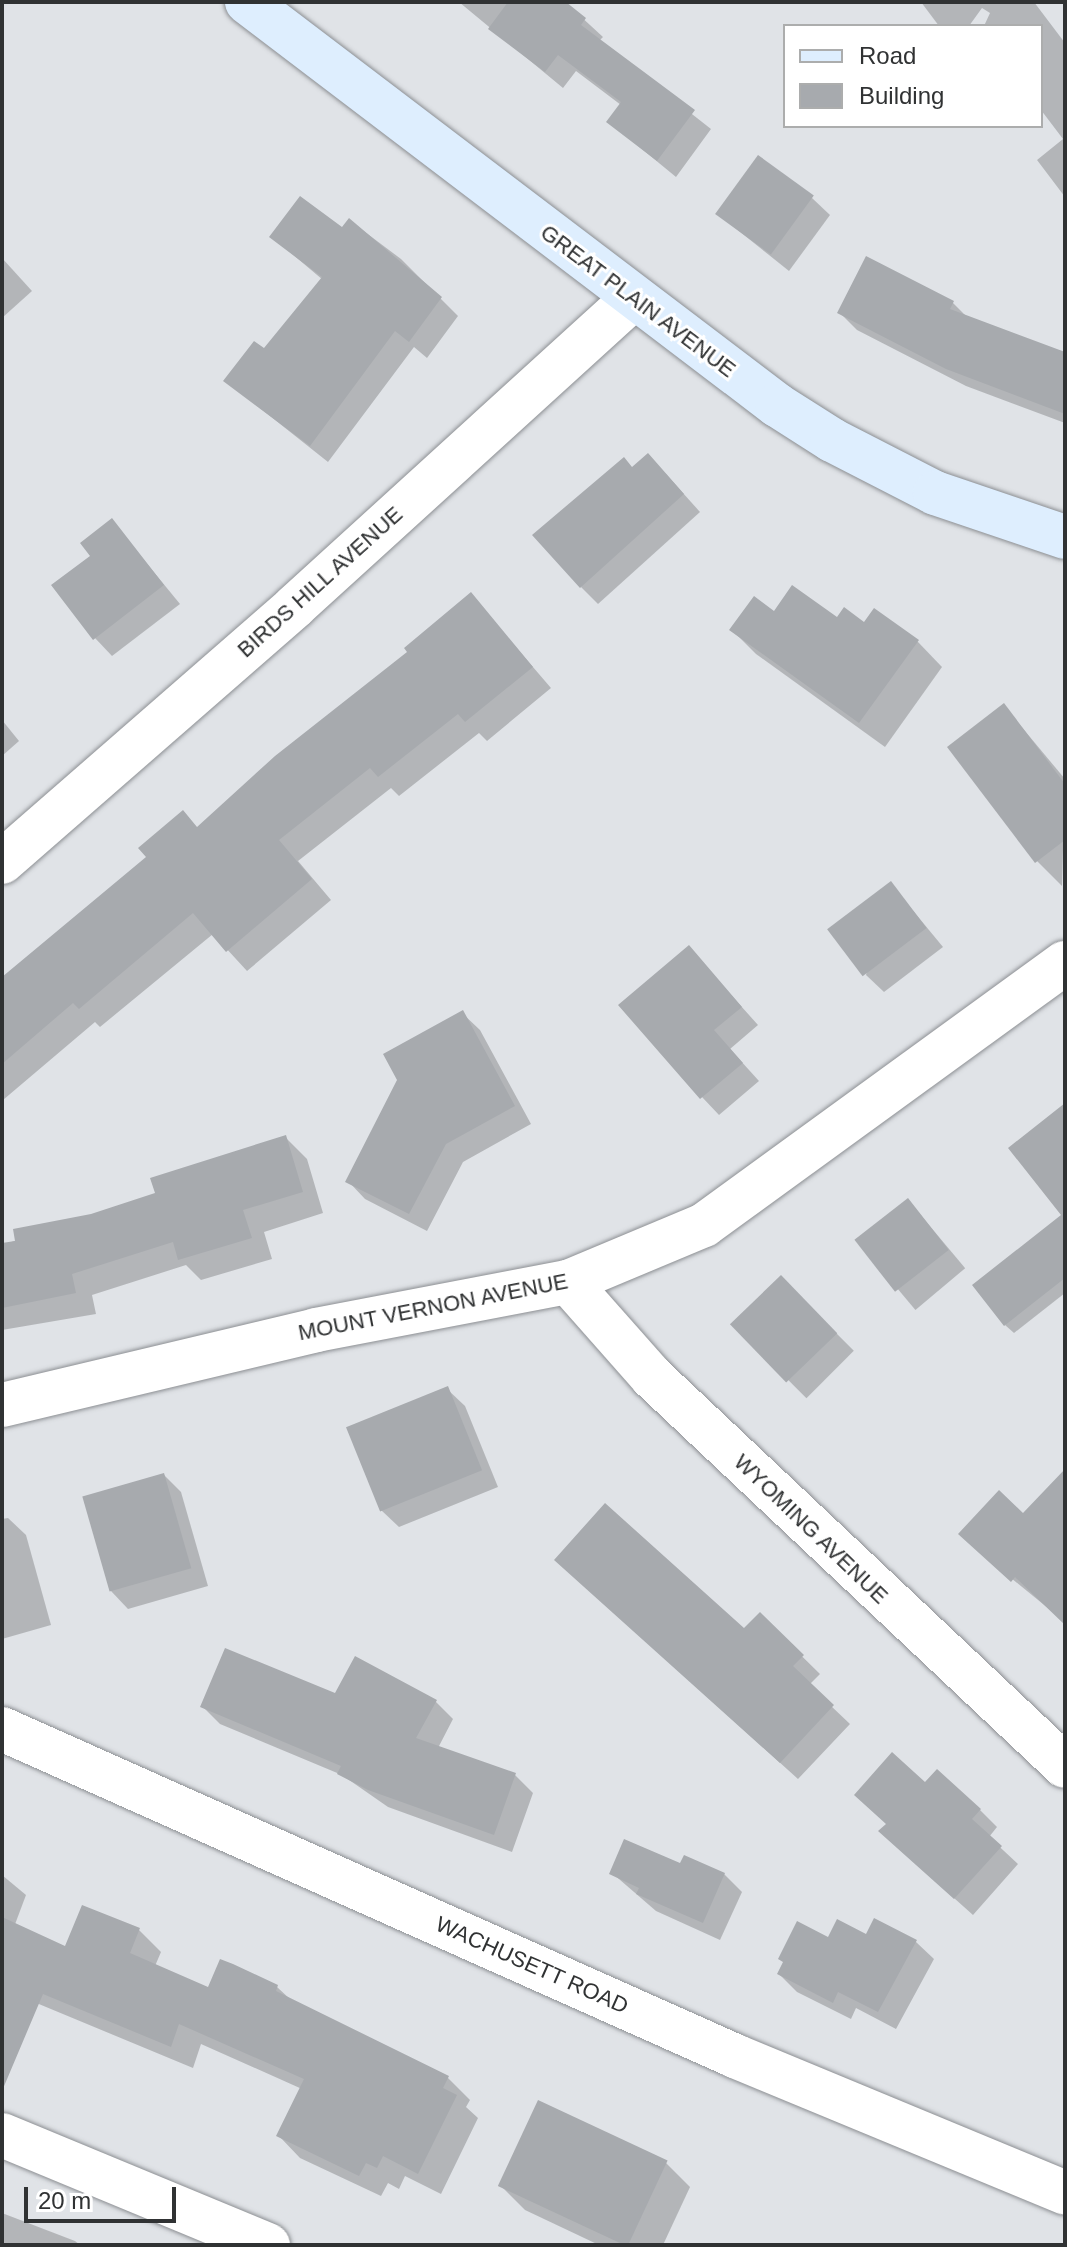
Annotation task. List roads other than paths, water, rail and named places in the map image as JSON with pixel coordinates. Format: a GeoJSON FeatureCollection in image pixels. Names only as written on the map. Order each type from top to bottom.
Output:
{"type":"FeatureCollection","features":[{"type":"Feature","properties":{"kind":"main road","name":"GREAT PLAIN AVENUE"},"geometry":{"type":"LineString","coordinates":[[247,2],[633,298],[832,440],[935,493],[1065,537]]}},
{"type":"Feature","properties":{"kind":"street","name":"BIRDS HILL AVENUE"},"geometry":{"type":"LineString","coordinates":[[2,862],[294,607],[633,298]]}},
{"type":"Feature","properties":{"kind":"street","name":"MOUNT VERNON AVENUE"},"geometry":{"type":"LineString","coordinates":[[2,1405],[316,1330],[568,1282],[704,1225],[1065,963]]}},
{"type":"Feature","properties":{"kind":"street","name":"WYOMING AVENUE"},"geometry":{"type":"LineString","coordinates":[[568,1282],[652,1377],[1065,1766]]}},
{"type":"Feature","properties":{"kind":"street","name":"WACHUSETT ROAD"},"geometry":{"type":"LineString","coordinates":[[2,1729],[735,2056],[1065,2193]]}},
{"type":"Feature","properties":{"kind":"street"},"geometry":{"type":"LineString","coordinates":[[2,2135],[268,2245]]}}]}
